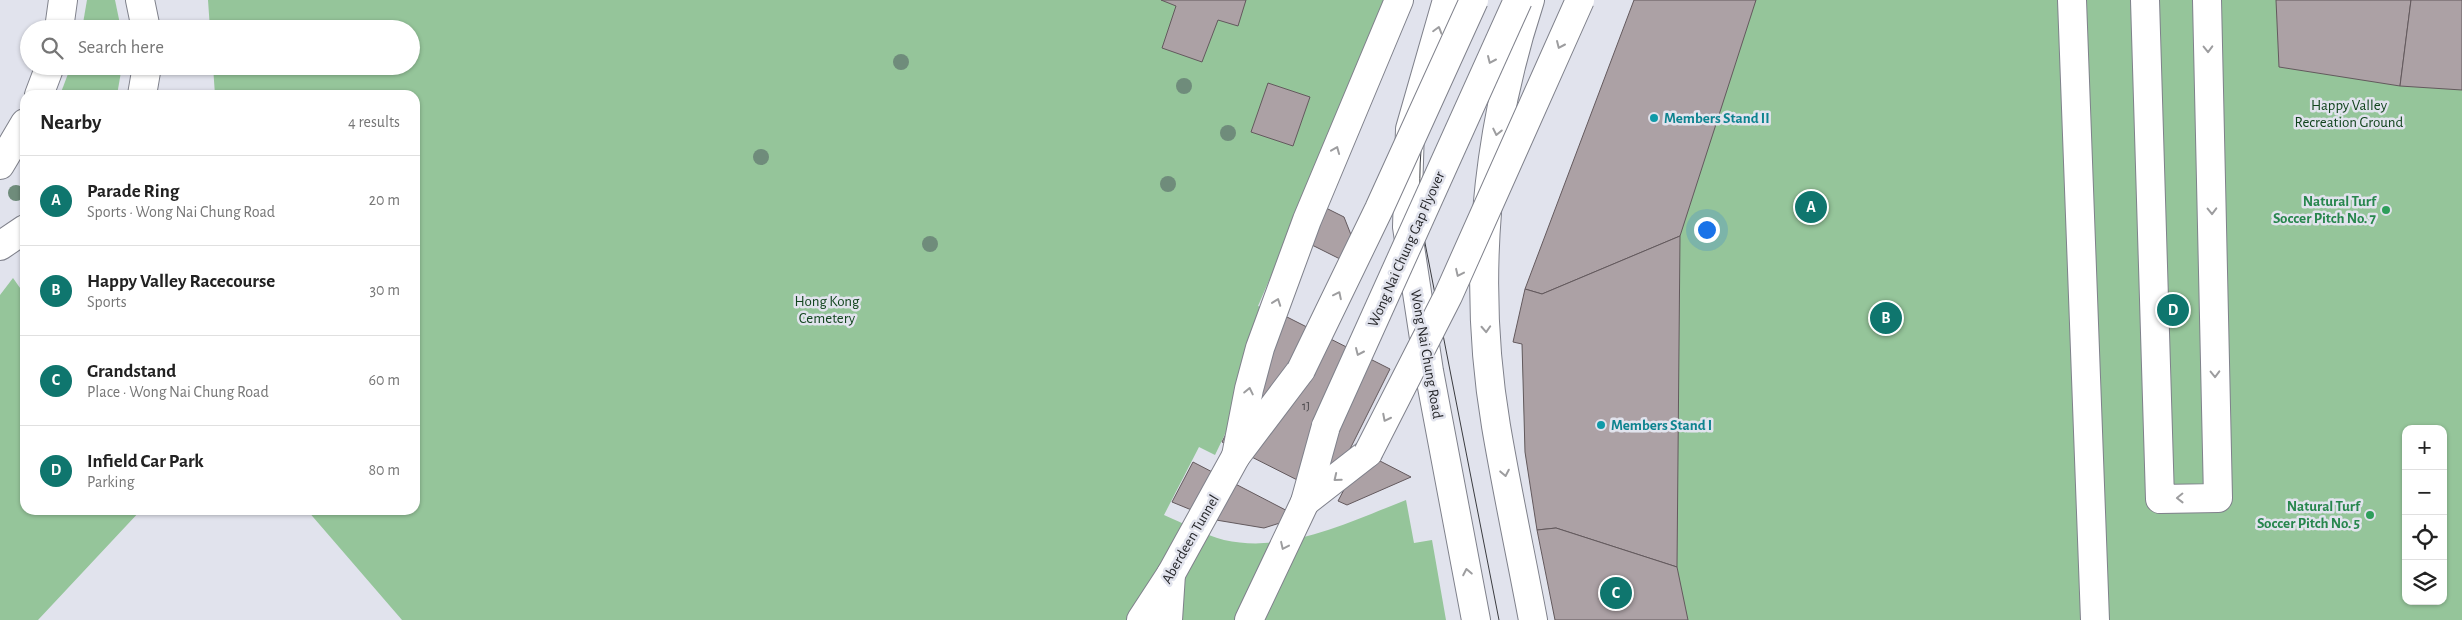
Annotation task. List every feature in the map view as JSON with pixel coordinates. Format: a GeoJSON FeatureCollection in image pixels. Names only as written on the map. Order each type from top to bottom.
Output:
{"type":"FeatureCollection","features":[{"type":"Feature","properties":{"kind":"main road"},"geometry":{"type":"LineString","coordinates":[[60,20],[63,0]]}},
{"type":"Feature","properties":{"kind":"main road"},"geometry":{"type":"LineString","coordinates":[[140,0],[144,20]]}},
{"type":"Feature","properties":{"kind":"main road"},"geometry":{"type":"LineString","coordinates":[[1236,456],[1249,388],[1260,348],[1307,220],[1399,0]]}},
{"type":"Feature","properties":{"kind":"main road","name":"Wong Nai Chung Road"},"geometry":{"type":"LineString","coordinates":[[1447,0],[1410,129],[1407,227],[1429,371],[1476,620]]}},
{"type":"Feature","properties":{"kind":"main road"},"geometry":{"type":"LineString","coordinates":[[1236,456],[1301,370],[1379,209],[1474,0]]}},
{"type":"Feature","properties":{"kind":"main road","name":"Wong Nai Chung Gap Flyover"},"geometry":{"type":"LineString","coordinates":[[1305,502],[1326,426],[1518,0]]}},
{"type":"Feature","properties":{"kind":"main road"},"geometry":{"type":"LineString","coordinates":[[1530,0],[1514,57],[1495,141],[1487,203],[1484,277],[1488,359],[1496,425],[1533,620]]}},
{"type":"Feature","properties":{"kind":"main road"},"geometry":{"type":"LineString","coordinates":[[1251,616],[1305,502],[1368,453],[1456,279],[1580,0]]}},
{"type":"Feature","properties":{"kind":"main road"},"geometry":{"type":"LineString","coordinates":[[2072,0],[2095,620]]}},
{"type":"Feature","properties":{"kind":"main road"},"geometry":{"type":"LineString","coordinates":[[2145,0],[2160,499],[2218,498],[2207,0]]}},
{"type":"Feature","properties":{"kind":"main road"},"geometry":{"type":"LineString","coordinates":[[41,90],[47,75]]}},
{"type":"Feature","properties":{"kind":"main road"},"geometry":{"type":"LineString","coordinates":[[143,90],[145,75]]}},
{"type":"Feature","properties":{"kind":"main road"},"geometry":{"type":"LineString","coordinates":[[0,165],[20,131]]}},
{"type":"Feature","properties":{"kind":"main road"},"geometry":{"type":"LineString","coordinates":[[0,246],[20,233]]}},
{"type":"Feature","properties":{"kind":"main road","name":"Aberdeen Tunnel"},"geometry":{"type":"LineString","coordinates":[[1141,620],[1175,566],[1236,456]]}},
{"type":"Feature","properties":{"kind":"main road"},"geometry":{"type":"LineString","coordinates":[[1168,620],[1175,566]]}},
{"type":"Feature","properties":{"kind":"green space"},"geometry":{"type":"Polygon","coordinates":[[[87,0],[115,0],[119,20],[84,20],[87,0]]]}},
{"type":"Feature","properties":{"kind":"green space","name":"Hong Kong Cemetery"},"geometry":{"type":"Polygon","coordinates":[[[208,0],[1390,0],[1258,306],[1282,315],[1215,455],[1199,447],[1164,515],[1216,538],[1247,543],[1271,543],[1317,534],[1406,500],[1414,543],[1432,540],[1446,620],[402,620],[311,515],[420,515],[420,90],[215,90],[214,75],[420,75],[420,20],[209,20],[208,0]]]}},
{"type":"Feature","properties":{"kind":"green space","name":"Happy Valley Recreation Ground"},"geometry":{"type":"Polygon","coordinates":[[[1637,0],[2462,0],[2462,620],[1555,620],[1525,452],[1522,344],[1637,0]]]}},
{"type":"Feature","properties":{"kind":"green space"},"geometry":{"type":"Polygon","coordinates":[[[68,75],[120,75],[118,90],[62,90],[68,75]]]}},
{"type":"Feature","properties":{"kind":"green space"},"geometry":{"type":"Polygon","coordinates":[[[13,278],[20,288],[20,515],[136,515],[38,620],[0,620],[0,295],[13,278]]]}},
{"type":"Feature","properties":{"kind":"building"},"geometry":{"type":"Polygon","coordinates":[[[1161,0],[1246,0],[1238,26],[1218,20],[1202,62],[1162,48],[1176,6],[1161,0]]]}},
{"type":"Feature","properties":{"kind":"building","name":"Members Stand II"},"geometry":{"type":"Polygon","coordinates":[[[1634,0],[1756,0],[1680,236],[1542,294],[1525,289],[1634,0]]]}},
{"type":"Feature","properties":{"kind":"building"},"geometry":{"type":"Polygon","coordinates":[[[2276,0],[2411,0],[2400,86],[2279,67],[2276,0]]]}},
{"type":"Feature","properties":{"kind":"building"},"geometry":{"type":"Polygon","coordinates":[[[2411,0],[2462,0],[2462,90],[2400,86],[2411,0]]]}},
{"type":"Feature","properties":{"kind":"building"},"geometry":{"type":"Polygon","coordinates":[[[1268,83],[1310,97],[1293,146],[1251,132],[1268,83]]]}},
{"type":"Feature","properties":{"kind":"building"},"geometry":{"type":"Polygon","coordinates":[[[1324,207],[1344,217],[1355,245],[1346,262],[1306,242],[1324,207]]]}},
{"type":"Feature","properties":{"kind":"building","name":"Members Stand I"},"geometry":{"type":"Polygon","coordinates":[[[1680,236],[1677,567],[1556,528],[1537,530],[1525,452],[1522,344],[1513,342],[1525,289],[1542,294],[1680,236]]]}},
{"type":"Feature","properties":{"kind":"building"},"geometry":{"type":"Polygon","coordinates":[[[1285,316],[1390,369],[1327,495],[1222,442],[1285,316]]]}},
{"type":"Feature","properties":{"kind":"building"},"geometry":{"type":"Polygon","coordinates":[[[1380,461],[1411,477],[1347,505],[1338,501],[1355,469],[1380,461]]]}},
{"type":"Feature","properties":{"kind":"building"},"geometry":{"type":"Polygon","coordinates":[[[1193,462],[1299,517],[1264,528],[1216,520],[1172,502],[1193,462]]]}},
{"type":"Feature","properties":{"kind":"building"},"geometry":{"type":"Polygon","coordinates":[[[1556,528],[1677,567],[1688,620],[1555,620],[1537,530],[1556,528]]]}},
{"type":"Feature","properties":{"kind":"tram line"},"geometry":{"type":"LineString","coordinates":[[1464,0],[1440,60],[1425,118],[1421,148],[1421,210],[1425,243],[1499,620]]}},
{"type":"Feature","properties":{"kind":"place","name":"Members Stand II"},"geometry":{"type":"Point","coordinates":[1654,118]}},
{"type":"Feature","properties":{"kind":"place","name":"Parade Ring"},"geometry":{"type":"Point","coordinates":[1811,207]}},
{"type":"Feature","properties":{"kind":"place","name":"Natural Turf Soccer Pitch No. 7"},"geometry":{"type":"Point","coordinates":[2386,210]}},
{"type":"Feature","properties":{"kind":"place","name":"Infield Car Park"},"geometry":{"type":"Point","coordinates":[2173,310]}},
{"type":"Feature","properties":{"kind":"place","name":"Happy Valley Racecourse"},"geometry":{"type":"Point","coordinates":[1886,318]}},
{"type":"Feature","properties":{"kind":"place","name":"Members Stand I"},"geometry":{"type":"Point","coordinates":[1601,425]}},
{"type":"Feature","properties":{"kind":"place","name":"Natural Turf Soccer Pitch No. 5"},"geometry":{"type":"Point","coordinates":[2370,515]}},
{"type":"Feature","properties":{"kind":"place","name":"Grandstand"},"geometry":{"type":"Point","coordinates":[1616,593]}}]}
